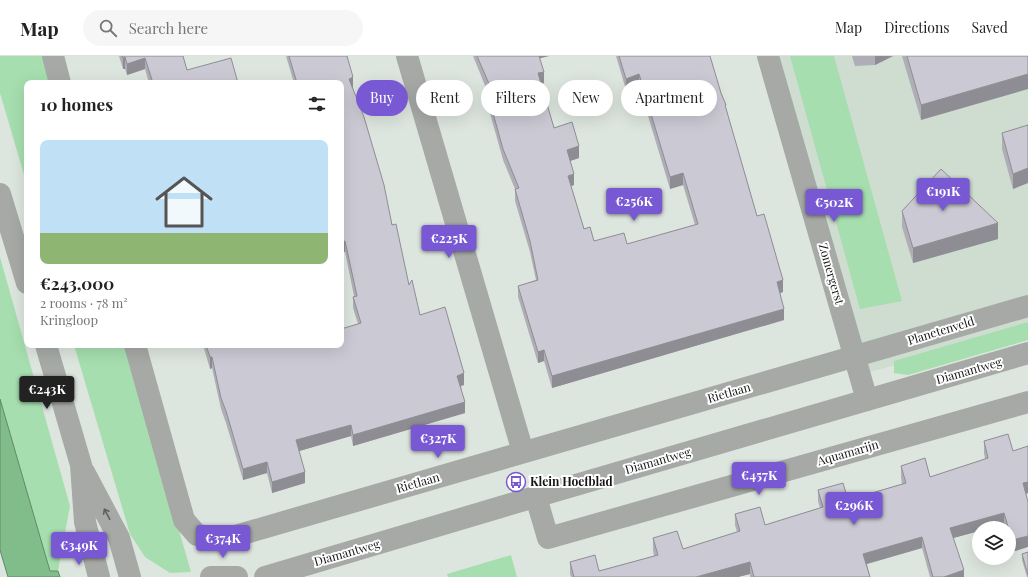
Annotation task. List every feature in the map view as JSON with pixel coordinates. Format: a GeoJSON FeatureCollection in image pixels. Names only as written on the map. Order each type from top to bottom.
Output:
{"type":"FeatureCollection","features":[{"type":"Feature","properties":{"kind":"street"},"geometry":{"type":"LineString","coordinates":[[52,56],[59,80]]}},
{"type":"Feature","properties":{"kind":"street"},"geometry":{"type":"LineString","coordinates":[[408,56],[523,452]]}},
{"type":"Feature","properties":{"kind":"street","name":"Zomergerst"},"geometry":{"type":"LineString","coordinates":[[768,56],[867,400]]}},
{"type":"Feature","properties":{"kind":"street"},"geometry":{"type":"LineString","coordinates":[[0,194],[24,273]]}},
{"type":"Feature","properties":{"kind":"street","name":"Planetenveld"},"geometry":{"type":"LineString","coordinates":[[855,357],[1028,306]]}},
{"type":"Feature","properties":{"kind":"street"},"geometry":{"type":"LineString","coordinates":[[47,348],[80,465],[85,522],[99,577]]}},
{"type":"Feature","properties":{"kind":"street","name":"Rietlaan"},"geometry":{"type":"LineString","coordinates":[[136,348],[184,520],[197,535],[225,539],[855,357]]}},
{"type":"Feature","properties":{"kind":"street","name":"Diamantweg"},"geometry":{"type":"LineString","coordinates":[[265,577],[1028,354]]}},
{"type":"Feature","properties":{"kind":"street","name":"Aquamarijn"},"geometry":{"type":"LineString","coordinates":[[536,497],[548,538],[1028,402]]}},
{"type":"Feature","properties":{"kind":"street"},"geometry":{"type":"LineString","coordinates":[[80,465],[119,538],[130,577]]}},
{"type":"Feature","properties":{"kind":"street"},"geometry":{"type":"LineString","coordinates":[[211,577],[237,577]]}},
{"type":"Feature","properties":{"kind":"shaded area"},"geometry":{"type":"Polygon","coordinates":[[[0,56],[42,56],[49,80],[24,80],[24,175],[0,93],[0,56]]]}},
{"type":"Feature","properties":{"kind":"shaded area"},"geometry":{"type":"Polygon","coordinates":[[[771,56],[1028,56],[1028,328],[863,374],[771,56]]]}},
{"type":"Feature","properties":{"kind":"shaded area"},"geometry":{"type":"Polygon","coordinates":[[[790,56],[834,56],[902,301],[860,309],[790,56]]]}},
{"type":"Feature","properties":{"kind":"shaded area"},"geometry":{"type":"Polygon","coordinates":[[[0,257],[24,342],[24,348],[26,348],[70,506],[58,571],[50,571],[0,399],[0,257]]]}},
{"type":"Feature","properties":{"kind":"shaded area"},"geometry":{"type":"Polygon","coordinates":[[[1028,322],[1028,340],[908,375],[894,373],[894,361],[1028,322]]]}},
{"type":"Feature","properties":{"kind":"shaded area"},"geometry":{"type":"Polygon","coordinates":[[[75,348],[127,348],[191,572],[170,573],[145,557],[130,534],[75,348]]]}},
{"type":"Feature","properties":{"kind":"shaded area"},"geometry":{"type":"Polygon","coordinates":[[[0,399],[50,571],[58,571],[60,577],[8,577],[0,550],[0,399]]]}},
{"type":"Feature","properties":{"kind":"shaded area"},"geometry":{"type":"Polygon","coordinates":[[[511,555],[517,577],[448,577],[447,574],[511,555]]]}},
{"type":"Feature","properties":{"kind":"building"},"geometry":{"type":"Polygon","coordinates":[[[122,56],[183,56],[187,70],[231,58],[237,80],[152,80],[145,58],[127,64],[125,57],[123,58],[122,56]]]}},
{"type":"Feature","properties":{"kind":"building"},"geometry":{"type":"Polygon","coordinates":[[[289,56],[347,56],[353,77],[349,79],[356,97],[356,116],[364,117],[384,185],[392,225],[396,224],[409,285],[412,280],[420,315],[445,307],[464,373],[457,376],[465,402],[353,435],[351,425],[296,440],[305,472],[272,482],[267,462],[243,469],[221,398],[212,357],[210,357],[207,348],[344,348],[344,328],[361,323],[353,297],[357,296],[344,241],[344,80],[296,80],[289,56]]]}},
{"type":"Feature","properties":{"kind":"building"},"geometry":{"type":"Polygon","coordinates":[[[477,56],[539,56],[544,72],[538,73],[540,80],[487,80],[477,56]]]}},
{"type":"Feature","properties":{"kind":"building"},"geometry":{"type":"Polygon","coordinates":[[[619,56],[710,56],[726,105],[757,216],[764,214],[783,280],[777,282],[784,309],[552,376],[544,350],[538,352],[518,286],[538,280],[530,241],[515,189],[519,188],[503,149],[494,116],[550,116],[550,114],[554,128],[572,122],[579,146],[567,150],[574,174],[568,176],[584,229],[590,227],[594,241],[624,233],[627,244],[698,224],[683,173],[670,177],[652,116],[717,116],[717,80],[641,80],[639,74],[626,79],[619,56]]]}},
{"type":"Feature","properties":{"kind":"building"},"geometry":{"type":"Polygon","coordinates":[[[907,56],[1028,56],[1028,74],[921,105],[907,56]]]}},
{"type":"Feature","properties":{"kind":"building"},"geometry":{"type":"Polygon","coordinates":[[[1028,125],[1028,168],[1013,174],[1002,133],[1028,125]]]}},
{"type":"Feature","properties":{"kind":"building"},"geometry":{"type":"Polygon","coordinates":[[[941,169],[998,223],[913,248],[902,211],[941,169]]]}},
{"type":"Feature","properties":{"kind":"building"},"geometry":{"type":"Polygon","coordinates":[[[1008,434],[1013,451],[1028,446],[1028,482],[1023,483],[1028,502],[1028,536],[1016,539],[1016,521],[1006,521],[1004,513],[950,528],[964,570],[944,577],[933,577],[922,537],[863,554],[870,577],[754,577],[750,562],[696,577],[574,577],[570,562],[595,555],[599,571],[658,555],[653,538],[677,531],[683,549],[740,531],[735,514],[760,507],[765,525],[823,507],[818,490],[843,483],[848,500],[906,483],[901,466],[925,458],[930,477],[988,458],[984,441],[1008,434]]]}},
{"type":"Feature","properties":{"kind":"building"},"geometry":{"type":"Polygon","coordinates":[[[1028,552],[1028,575],[1022,554],[1028,552]]]}},
{"type":"Feature","properties":{"kind":"place","name":"Klein Hoefblad"},"geometry":{"type":"Point","coordinates":[516,482]}}]}
